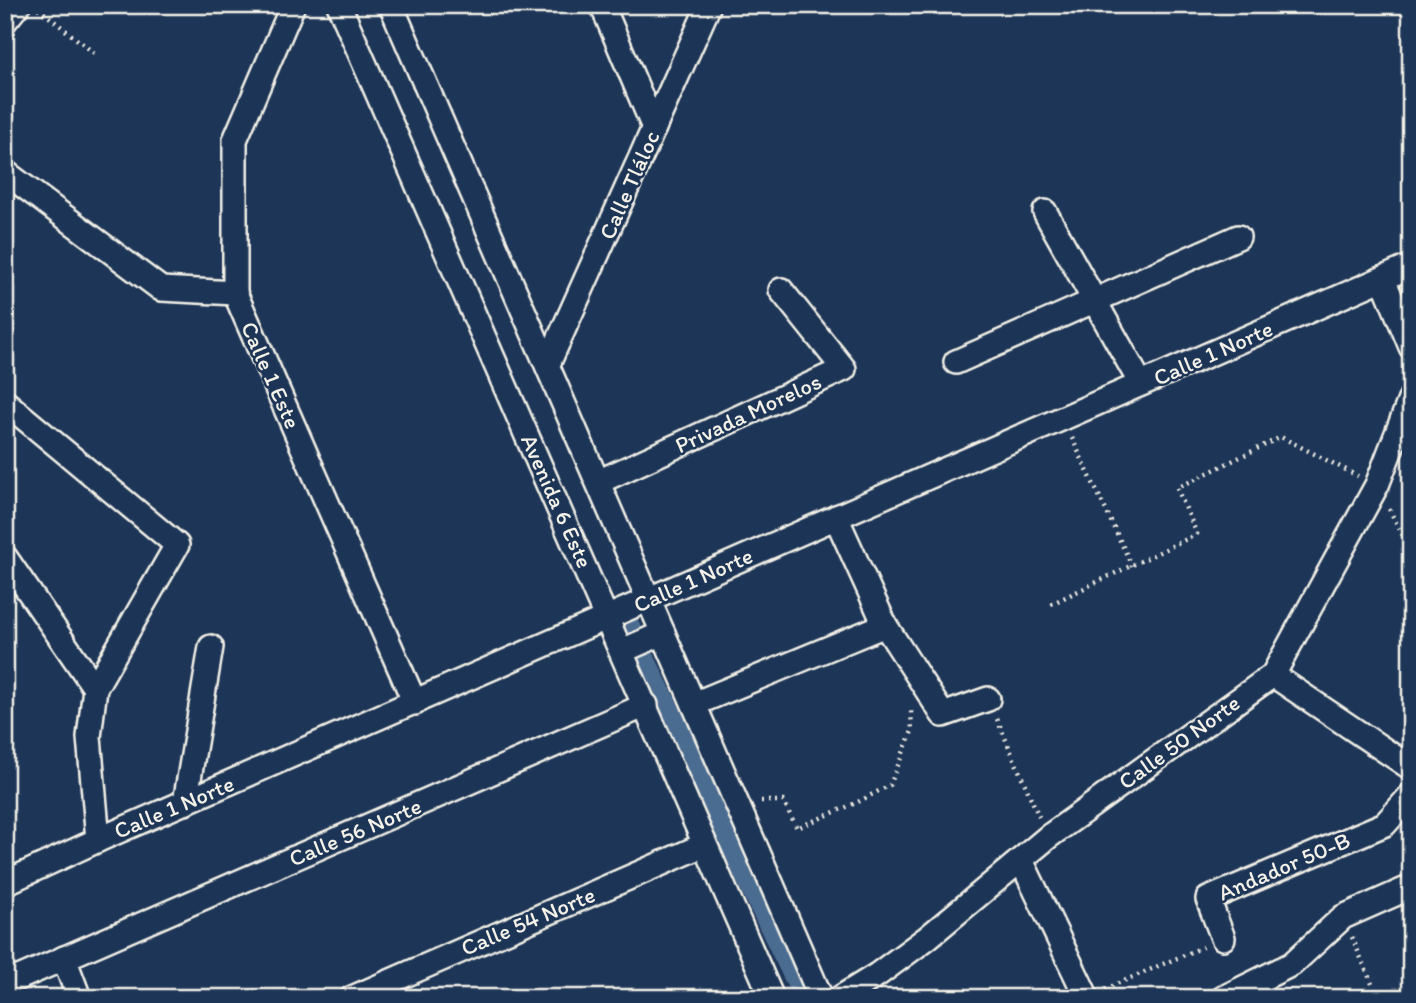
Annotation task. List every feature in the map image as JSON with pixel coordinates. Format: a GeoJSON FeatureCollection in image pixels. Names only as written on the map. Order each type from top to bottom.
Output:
{"type":"FeatureCollection","features":[{"type":"Feature","properties":{"kind":"street"},"geometry":{"type":"LineString","coordinates":[[5,21],[18,5]]}},
{"type":"Feature","properties":{"kind":"street"},"geometry":{"type":"LineString","coordinates":[[235,293],[235,141],[293,5]]}},
{"type":"Feature","properties":{"kind":"street","name":"Avenida 6 Este"},"geometry":{"type":"LineString","coordinates":[[340,5],[772,998]]}},
{"type":"Feature","properties":{"kind":"street","name":"Avenida 6 Este"},"geometry":{"type":"LineString","coordinates":[[391,5],[821,998]]}},
{"type":"Feature","properties":{"kind":"street"},"geometry":{"type":"LineString","coordinates":[[602,5],[654,128]]}},
{"type":"Feature","properties":{"kind":"street","name":"Calle Tláloc"},"geometry":{"type":"LineString","coordinates":[[548,364],[709,5]]}},
{"type":"Feature","properties":{"kind":"street","name":"Calle 1 Este"},"geometry":{"type":"LineString","coordinates":[[5,173],[161,289],[235,293],[415,703]]}},
{"type":"Feature","properties":{"kind":"street"},"geometry":{"type":"LineString","coordinates":[[1045,212],[1141,384]]}},
{"type":"Feature","properties":{"kind":"street"},"geometry":{"type":"LineString","coordinates":[[956,362],[1238,237]]}},
{"type":"Feature","properties":{"kind":"street","name":"Calle 1 Norte"},"geometry":{"type":"LineString","coordinates":[[5,883],[1411,266]]}},
{"type":"Feature","properties":{"kind":"street"},"geometry":{"type":"LineString","coordinates":[[1383,279],[1411,347]]}},
{"type":"Feature","properties":{"kind":"street","name":"Privada Morelos"},"geometry":{"type":"LineString","coordinates":[[598,482],[844,369],[781,290]]}},
{"type":"Feature","properties":{"kind":"street","name":"Calle 50 Norte"},"geometry":{"type":"LineString","coordinates":[[839,998],[877,975],[927,938],[1048,837],[1273,675],[1377,485],[1411,397]]}},
{"type":"Feature","properties":{"kind":"street"},"geometry":{"type":"LineString","coordinates":[[5,402],[177,545],[95,688],[89,737],[98,840]]}},
{"type":"Feature","properties":{"kind":"street"},"geometry":{"type":"LineString","coordinates":[[836,517],[885,625],[943,715],[988,699]]}},
{"type":"Feature","properties":{"kind":"street"},"geometry":{"type":"LineString","coordinates":[[5,556],[95,688]]}},
{"type":"Feature","properties":{"kind":"street"},"geometry":{"type":"LineString","coordinates":[[694,704],[885,625]]}},
{"type":"Feature","properties":{"kind":"street"},"geometry":{"type":"LineString","coordinates":[[622,650],[663,633]]}},
{"type":"Feature","properties":{"kind":"street"},"geometry":{"type":"LineString","coordinates":[[185,803],[211,647]]}},
{"type":"Feature","properties":{"kind":"street"},"geometry":{"type":"LineString","coordinates":[[1273,675],[1411,768]]}},
{"type":"Feature","properties":{"kind":"street","name":"Calle 56 Norte"},"geometry":{"type":"LineString","coordinates":[[5,984],[646,705]]}},
{"type":"Feature","properties":{"kind":"street","name":"Andador 50-B"},"geometry":{"type":"LineString","coordinates":[[1223,938],[1208,899],[1385,824],[1411,794]]}},
{"type":"Feature","properties":{"kind":"street","name":"Calle 54 Norte"},"geometry":{"type":"LineString","coordinates":[[352,998],[704,845]]}},
{"type":"Feature","properties":{"kind":"street"},"geometry":{"type":"LineString","coordinates":[[1021,860],[1086,997]]}},
{"type":"Feature","properties":{"kind":"street"},"geometry":{"type":"LineString","coordinates":[[1223,998],[1292,964],[1343,917],[1411,887]]}},
{"type":"Feature","properties":{"kind":"street"},"geometry":{"type":"LineString","coordinates":[[64,958],[79,998]]}},
{"type":"Feature","properties":{"kind":"path"},"geometry":{"type":"LineString","coordinates":[[34,5],[94,53]]}},
{"type":"Feature","properties":{"kind":"path"},"geometry":{"type":"LineString","coordinates":[[1063,418],[1132,566]]}},
{"type":"Feature","properties":{"kind":"path"},"geometry":{"type":"LineString","coordinates":[[1051,604],[1196,534],[1177,488],[1282,436],[1377,485],[1411,551]]}},
{"type":"Feature","properties":{"kind":"path"},"geometry":{"type":"LineString","coordinates":[[735,800],[783,801],[797,828],[890,785],[912,731],[911,702],[928,691]]}},
{"type":"Feature","properties":{"kind":"path"},"geometry":{"type":"LineString","coordinates":[[988,699],[1048,837]]}},
{"type":"Feature","properties":{"kind":"path"},"geometry":{"type":"LineString","coordinates":[[1343,917],[1378,998]]}},
{"type":"Feature","properties":{"kind":"path","name":"Andador 50-B"},"geometry":{"type":"LineString","coordinates":[[1086,997],[1223,938]]}},
{"type":"Feature","properties":{"kind":"waterway"},"geometry":{"type":"LineString","coordinates":[[621,613],[806,998]]}}]}
